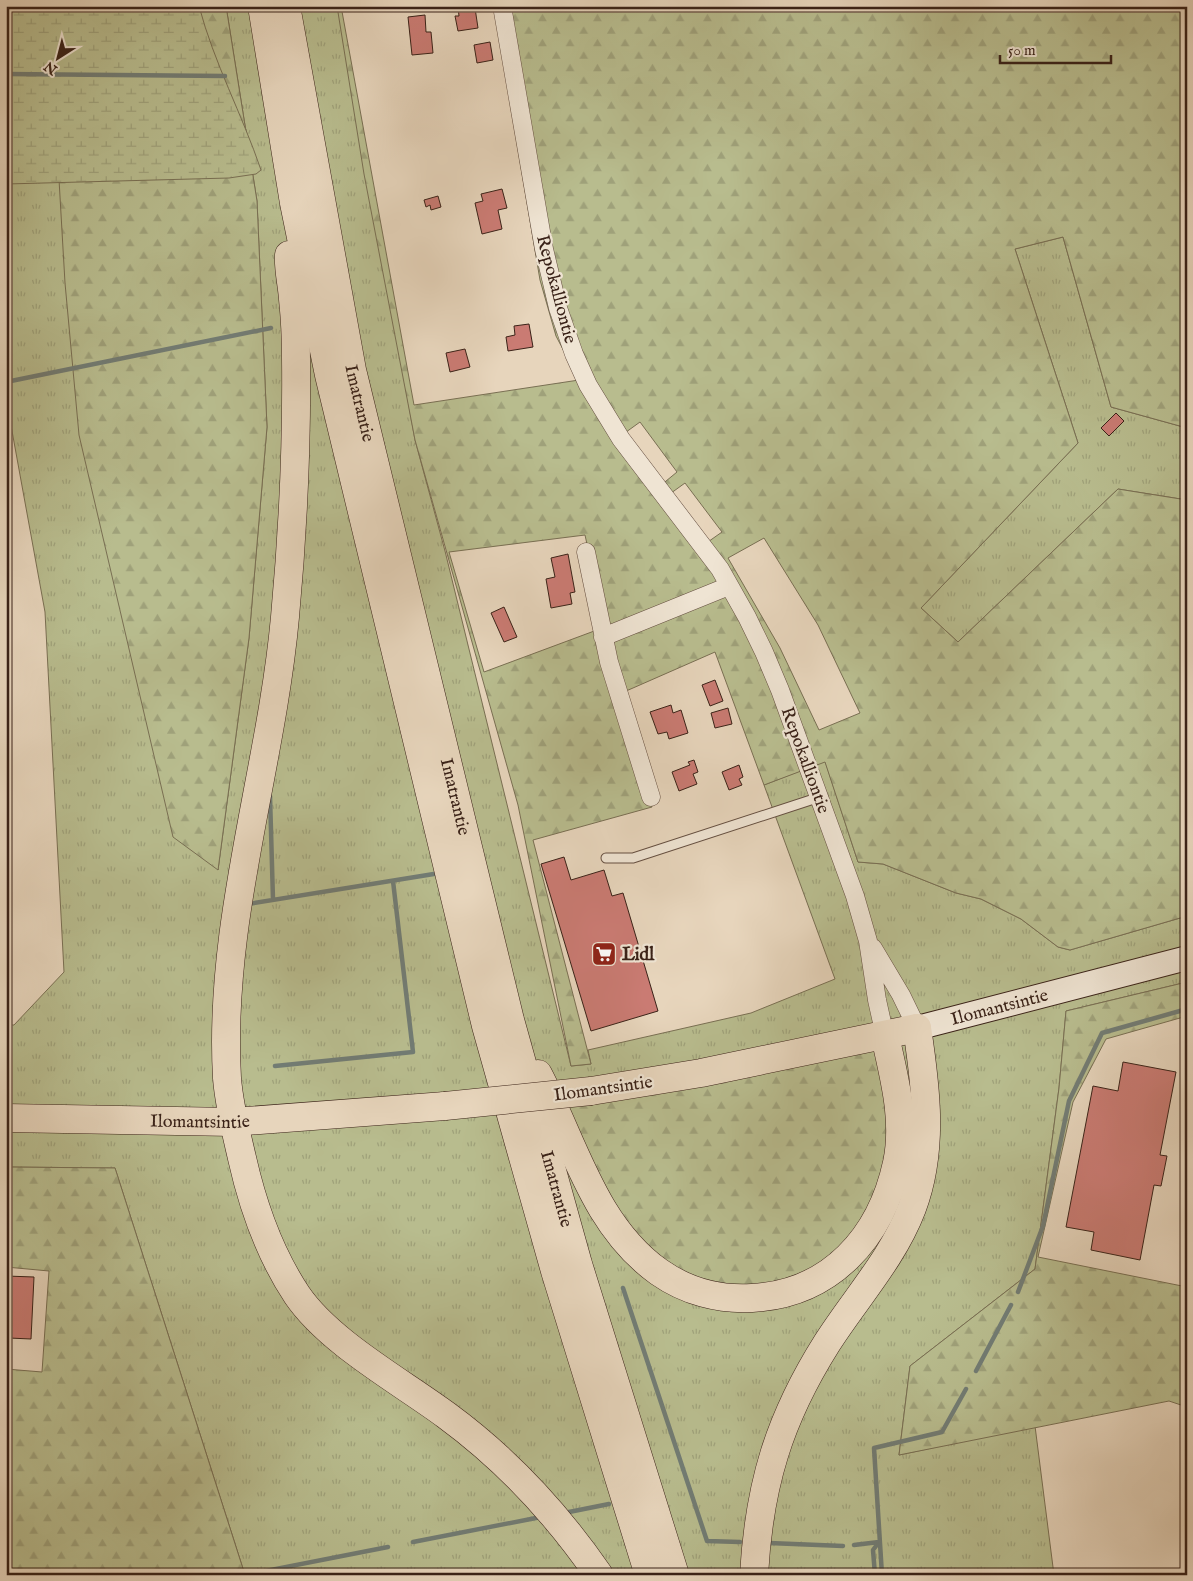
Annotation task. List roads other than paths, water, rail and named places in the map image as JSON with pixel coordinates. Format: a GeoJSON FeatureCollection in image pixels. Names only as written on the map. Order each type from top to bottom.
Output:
{"type":"FeatureCollection","features":[{"type":"Feature","properties":{"kind":"main road","name":"Imatrantie"},"geometry":{"type":"LineString","coordinates":[[262,6],[294,203],[329,375],[486,1026],[555,1271],[650,1575]]}},
{"type":"Feature","properties":{"kind":"main road","name":"Imatrantie"},"geometry":{"type":"LineString","coordinates":[[286,6],[352,370],[510,1020],[572,1246],[674,1575]]}},
{"type":"Feature","properties":{"kind":"main road"},"geometry":{"type":"LineString","coordinates":[[294,203],[288,264],[293,299],[296,357],[290,542],[285,619],[274,696],[242,867],[231,949],[227,1080],[233,1122],[251,1196],[271,1250],[299,1298],[325,1326],[449,1417],[486,1447],[572,1536],[599,1575]]}},
{"type":"Feature","properties":{"kind":"main road","name":"Ilomantsintie"},"geometry":{"type":"LineString","coordinates":[[6,1118],[233,1122],[445,1106],[591,1091],[701,1073],[884,1036],[1187,958]]}},
{"type":"Feature","properties":{"kind":"main road"},"geometry":{"type":"LineString","coordinates":[[510,1020],[557,1111],[603,1212],[617,1233],[659,1272],[684,1286],[711,1295],[737,1299],[782,1294],[806,1287],[828,1274],[856,1249],[873,1227],[892,1183],[900,1136],[896,1085],[884,1036]]}},
{"type":"Feature","properties":{"kind":"main road"},"geometry":{"type":"LineString","coordinates":[[754,1575],[756,1531],[767,1478],[779,1434],[792,1404],[827,1343],[899,1238],[912,1208],[922,1174],[927,1132],[925,1079],[917,1028]]}},
{"type":"Feature","properties":{"kind":"street","name":"Repokalliontie"},"geometry":{"type":"LineString","coordinates":[[502,6],[544,249],[558,308],[574,354],[588,385],[621,439],[720,569],[747,617],[780,690],[855,896],[868,941],[884,1036]]}},
{"type":"Feature","properties":{"kind":"street"},"geometry":{"type":"LineString","coordinates":[[586,552],[609,662],[651,797]]}},
{"type":"Feature","properties":{"kind":"street"},"geometry":{"type":"LineString","coordinates":[[603,636],[729,586]]}},
{"type":"Feature","properties":{"kind":"street","name":"Repokalliontie"},"geometry":{"type":"LineString","coordinates":[[868,941],[901,995],[917,1028]]}},
{"type":"Feature","properties":{"kind":"lane"},"geometry":{"type":"LineString","coordinates":[[606,858],[633,858],[820,797]]}},
{"type":"Feature","properties":{"kind":"waterway"},"geometry":{"type":"LineString","coordinates":[[6,74],[225,76]]}},
{"type":"Feature","properties":{"kind":"waterway"},"geometry":{"type":"LineString","coordinates":[[6,382],[271,328]]}},
{"type":"Feature","properties":{"kind":"waterway"},"geometry":{"type":"LineString","coordinates":[[270,796],[273,900]]}},
{"type":"Feature","properties":{"kind":"waterway"},"geometry":{"type":"LineString","coordinates":[[248,904],[440,873]]}},
{"type":"Feature","properties":{"kind":"waterway"},"geometry":{"type":"LineString","coordinates":[[275,1066],[413,1052],[393,881]]}},
{"type":"Feature","properties":{"kind":"waterway"},"geometry":{"type":"LineString","coordinates":[[1018,1292],[1043,1226],[1069,1101],[1102,1033],[1187,1009]]}},
{"type":"Feature","properties":{"kind":"waterway"},"geometry":{"type":"LineString","coordinates":[[623,1288],[707,1541],[740,1542]]}},
{"type":"Feature","properties":{"kind":"waterway"},"geometry":{"type":"LineString","coordinates":[[976,1371],[1011,1305]]}},
{"type":"Feature","properties":{"kind":"waterway"},"geometry":{"type":"LineString","coordinates":[[882,1575],[874,1448],[942,1432],[966,1389]]}},
{"type":"Feature","properties":{"kind":"waterway"},"geometry":{"type":"LineString","coordinates":[[564,1513],[609,1504]]}},
{"type":"Feature","properties":{"kind":"waterway"},"geometry":{"type":"LineString","coordinates":[[413,1542],[541,1517]]}},
{"type":"Feature","properties":{"kind":"waterway"},"geometry":{"type":"LineString","coordinates":[[854,1545],[879,1542]]}},
{"type":"Feature","properties":{"kind":"waterway"},"geometry":{"type":"LineString","coordinates":[[875,1575],[873,1550],[879,1542]]}},
{"type":"Feature","properties":{"kind":"waterway"},"geometry":{"type":"LineString","coordinates":[[769,1543],[843,1546]]}},
{"type":"Feature","properties":{"kind":"waterway"},"geometry":{"type":"LineString","coordinates":[[245,1575],[388,1547]]}},
{"type":"Feature","properties":{"kind":"place","name":"Lidl"},"geometry":{"type":"Point","coordinates":[604,954]}}]}
